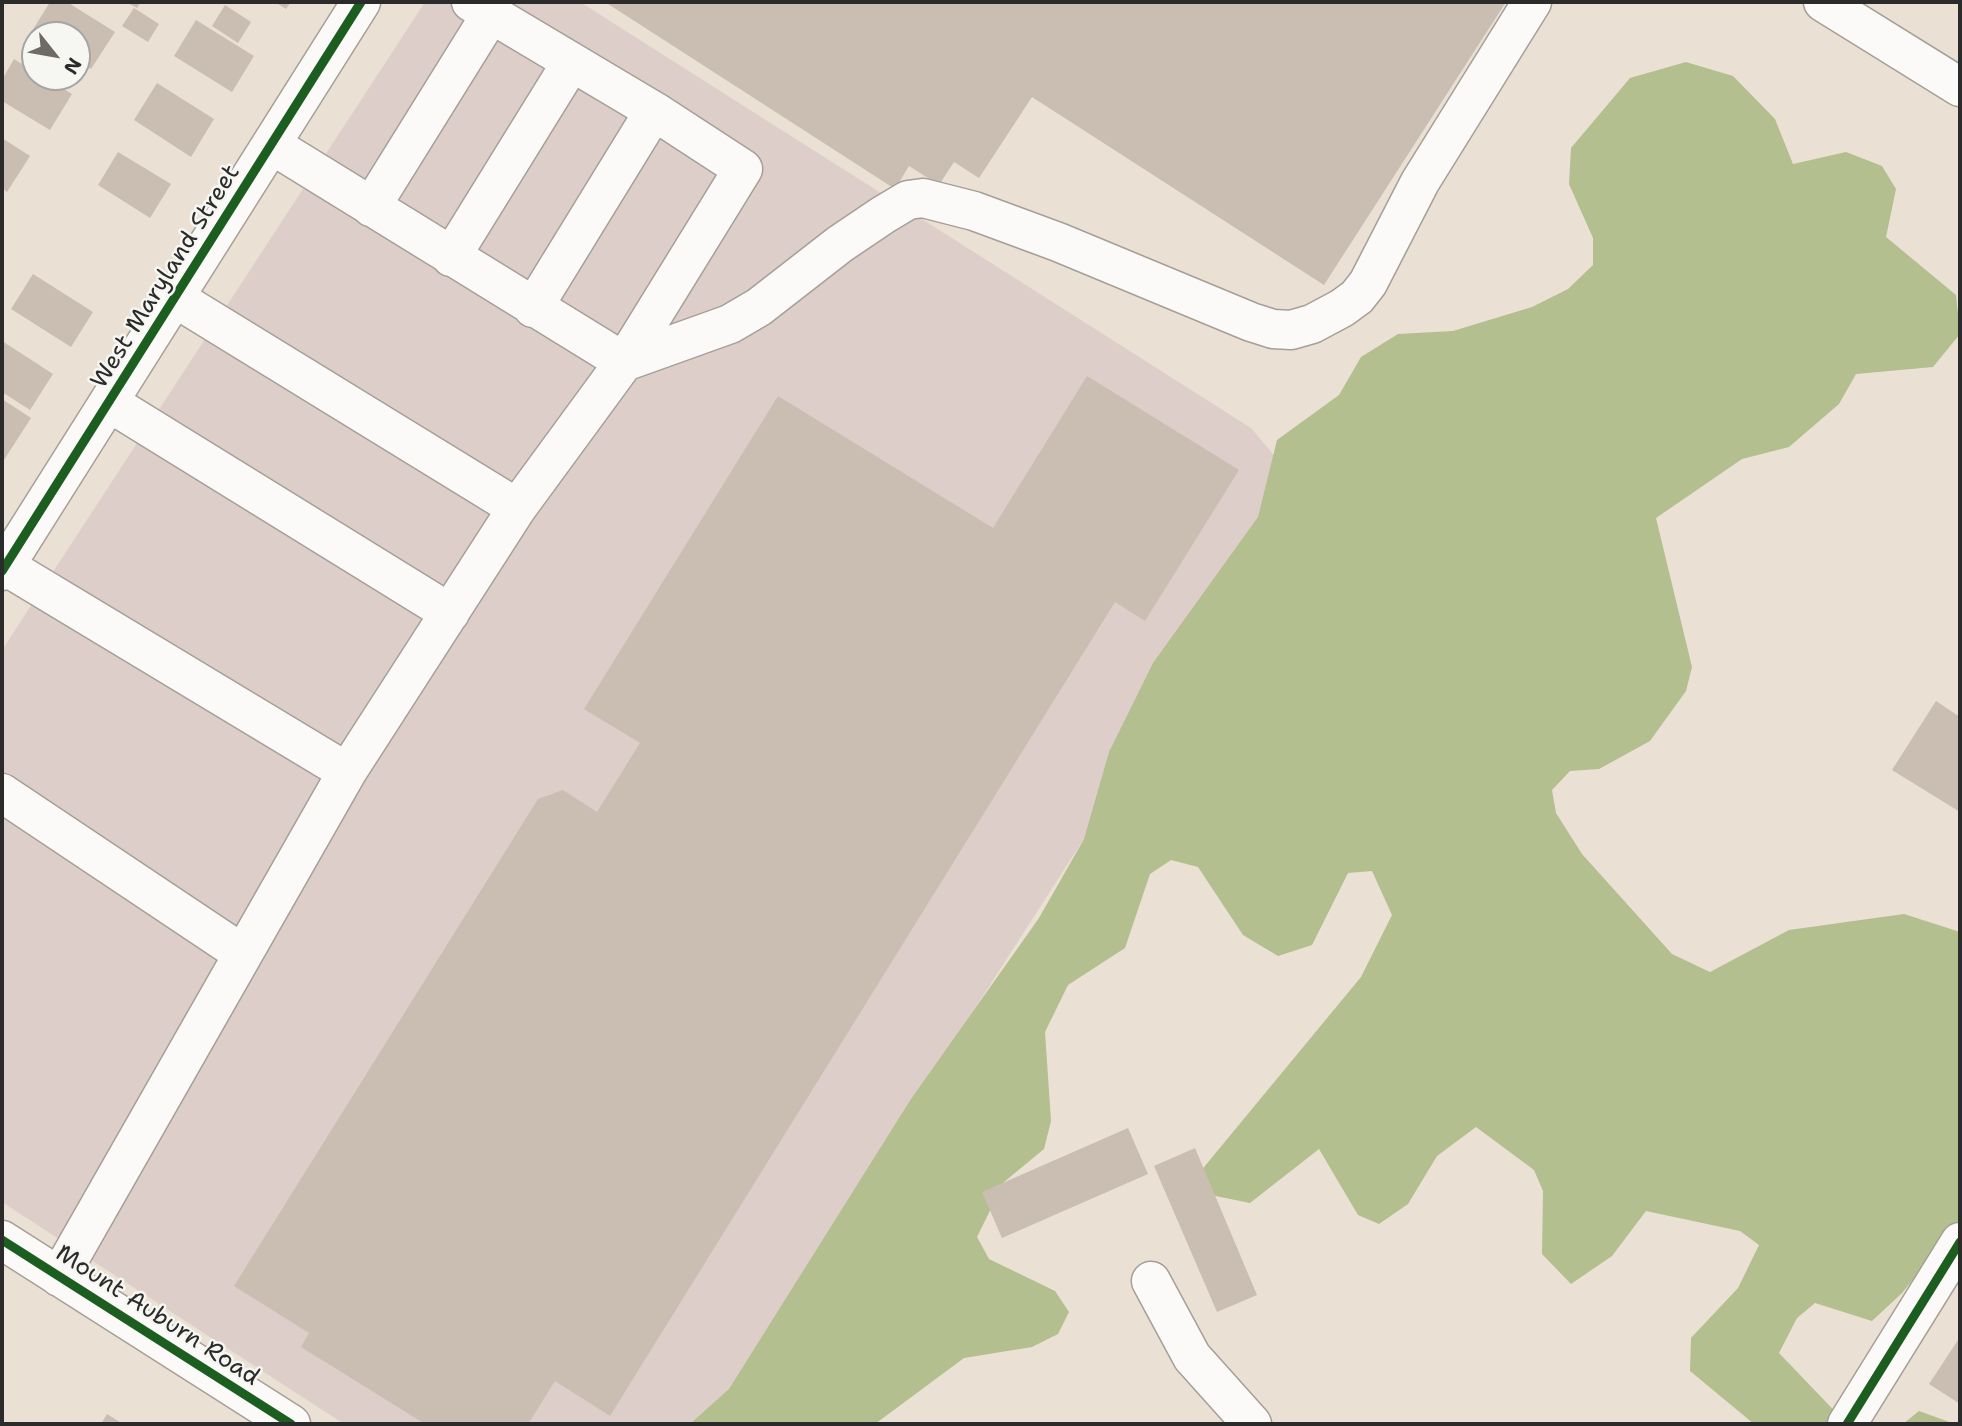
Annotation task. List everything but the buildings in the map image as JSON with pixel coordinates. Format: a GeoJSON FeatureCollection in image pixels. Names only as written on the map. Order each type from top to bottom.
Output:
{"type":"FeatureCollection","features":[{"type":"Feature","properties":{"kind":"street","name":"West Maryland Street"},"geometry":{"type":"LineString","coordinates":[[3,567],[110,403],[361,2]]}},
{"type":"Feature","properties":{"kind":"street"},"geometry":{"type":"LineString","coordinates":[[624,362],[730,324],[759,307],[840,244],[883,215],[908,200],[923,198],[974,211],[1058,242],[1262,326],[1291,330],[1312,324],[1342,308],[1357,297],[1368,283],[1420,182],[1532,2]]}},
{"type":"Feature","properties":{"kind":"street"},"geometry":{"type":"LineString","coordinates":[[1823,2],[1960,87]]}},
{"type":"Feature","properties":{"kind":"street"},"geometry":{"type":"LineString","coordinates":[[59,1277],[347,772],[517,508],[624,362],[743,169],[654,111],[481,8],[371,207]]}},
{"type":"Feature","properties":{"kind":"street"},"geometry":{"type":"LineString","coordinates":[[451,257],[571,63]]}},
{"type":"Feature","properties":{"kind":"street"},"geometry":{"type":"LineString","coordinates":[[533,307],[654,111]]}},
{"type":"Feature","properties":{"kind":"street"},"geometry":{"type":"LineString","coordinates":[[272,145],[624,362]]}},
{"type":"Feature","properties":{"kind":"street"},"geometry":{"type":"LineString","coordinates":[[175,298],[517,508]]}},
{"type":"Feature","properties":{"kind":"street"},"geometry":{"type":"LineString","coordinates":[[110,403],[450,613]]}},
{"type":"Feature","properties":{"kind":"street"},"geometry":{"type":"LineString","coordinates":[[3,567],[347,772]]}},
{"type":"Feature","properties":{"kind":"street"},"geometry":{"type":"LineString","coordinates":[[2,793],[243,954]]}},
{"type":"Feature","properties":{"kind":"street","name":"Mount Auburn Road"},"geometry":{"type":"LineString","coordinates":[[2,1240],[291,1424]]}},
{"type":"Feature","properties":{"kind":"street"},"geometry":{"type":"LineString","coordinates":[[1847,1424],[1960,1242]]}},
{"type":"Feature","properties":{"kind":"street"},"geometry":{"type":"LineString","coordinates":[[1151,1281],[1192,1357],[1252,1424]]}},
{"type":"Feature","properties":{"kind":"shaded area"},"geometry":{"type":"Polygon","coordinates":[[[425,2],[580,2],[1251,428],[1306,493],[708,1424],[344,1424],[2,1202],[2,650],[425,2]]]}},
{"type":"Feature","properties":{"kind":"green space"},"geometry":{"type":"Polygon","coordinates":[[[1686,62],[1733,76],[1775,119],[1793,164],[1846,152],[1882,166],[1896,189],[1886,237],[1956,295],[1960,334],[1933,367],[1856,374],[1839,404],[1789,447],[1742,459],[1656,518],[1692,667],[1686,691],[1650,741],[1599,769],[1570,771],[1552,790],[1556,813],[1582,854],[1672,954],[1710,972],[1789,930],[1904,914],[1960,932],[1960,1222],[1902,1293],[1872,1321],[1815,1303],[1797,1318],[1779,1353],[1847,1424],[1754,1424],[1690,1371],[1691,1338],[1738,1288],[1759,1245],[1740,1231],[1646,1211],[1612,1256],[1571,1284],[1542,1254],[1543,1191],[1534,1170],[1476,1127],[1437,1156],[1408,1204],[1379,1224],[1358,1215],[1319,1149],[1250,1203],[1211,1195],[1195,1178],[1361,977],[1392,915],[1372,871],[1348,873],[1312,945],[1278,956],[1243,935],[1198,867],[1171,860],[1150,874],[1125,948],[1068,985],[1045,1032],[1051,1121],[1044,1149],[1004,1182],[977,1237],[989,1259],[1055,1291],[1069,1312],[1058,1334],[1032,1347],[964,1358],[875,1424],[690,1424],[729,1389],[911,1099],[1039,918],[1084,839],[1109,752],[1153,663],[1258,517],[1277,440],[1339,395],[1361,357],[1398,334],[1453,331],[1532,307],[1568,289],[1593,265],[1593,238],[1569,184],[1571,148],[1630,78],[1686,62]]]}},
{"type":"Feature","properties":{"kind":"green space"},"geometry":{"type":"Polygon","coordinates":[[[1919,1411],[1955,1424],[1903,1424],[1919,1411]]]}},
{"type":"Feature","properties":{"kind":"cycle path"},"geometry":{"type":"LineString","coordinates":[[2,571],[361,2]]}},
{"type":"Feature","properties":{"kind":"cycle path"},"geometry":{"type":"LineString","coordinates":[[2,1240],[291,1424]]}},
{"type":"Feature","properties":{"kind":"cycle path"},"geometry":{"type":"LineString","coordinates":[[1847,1424],[1960,1242]]}}]}
